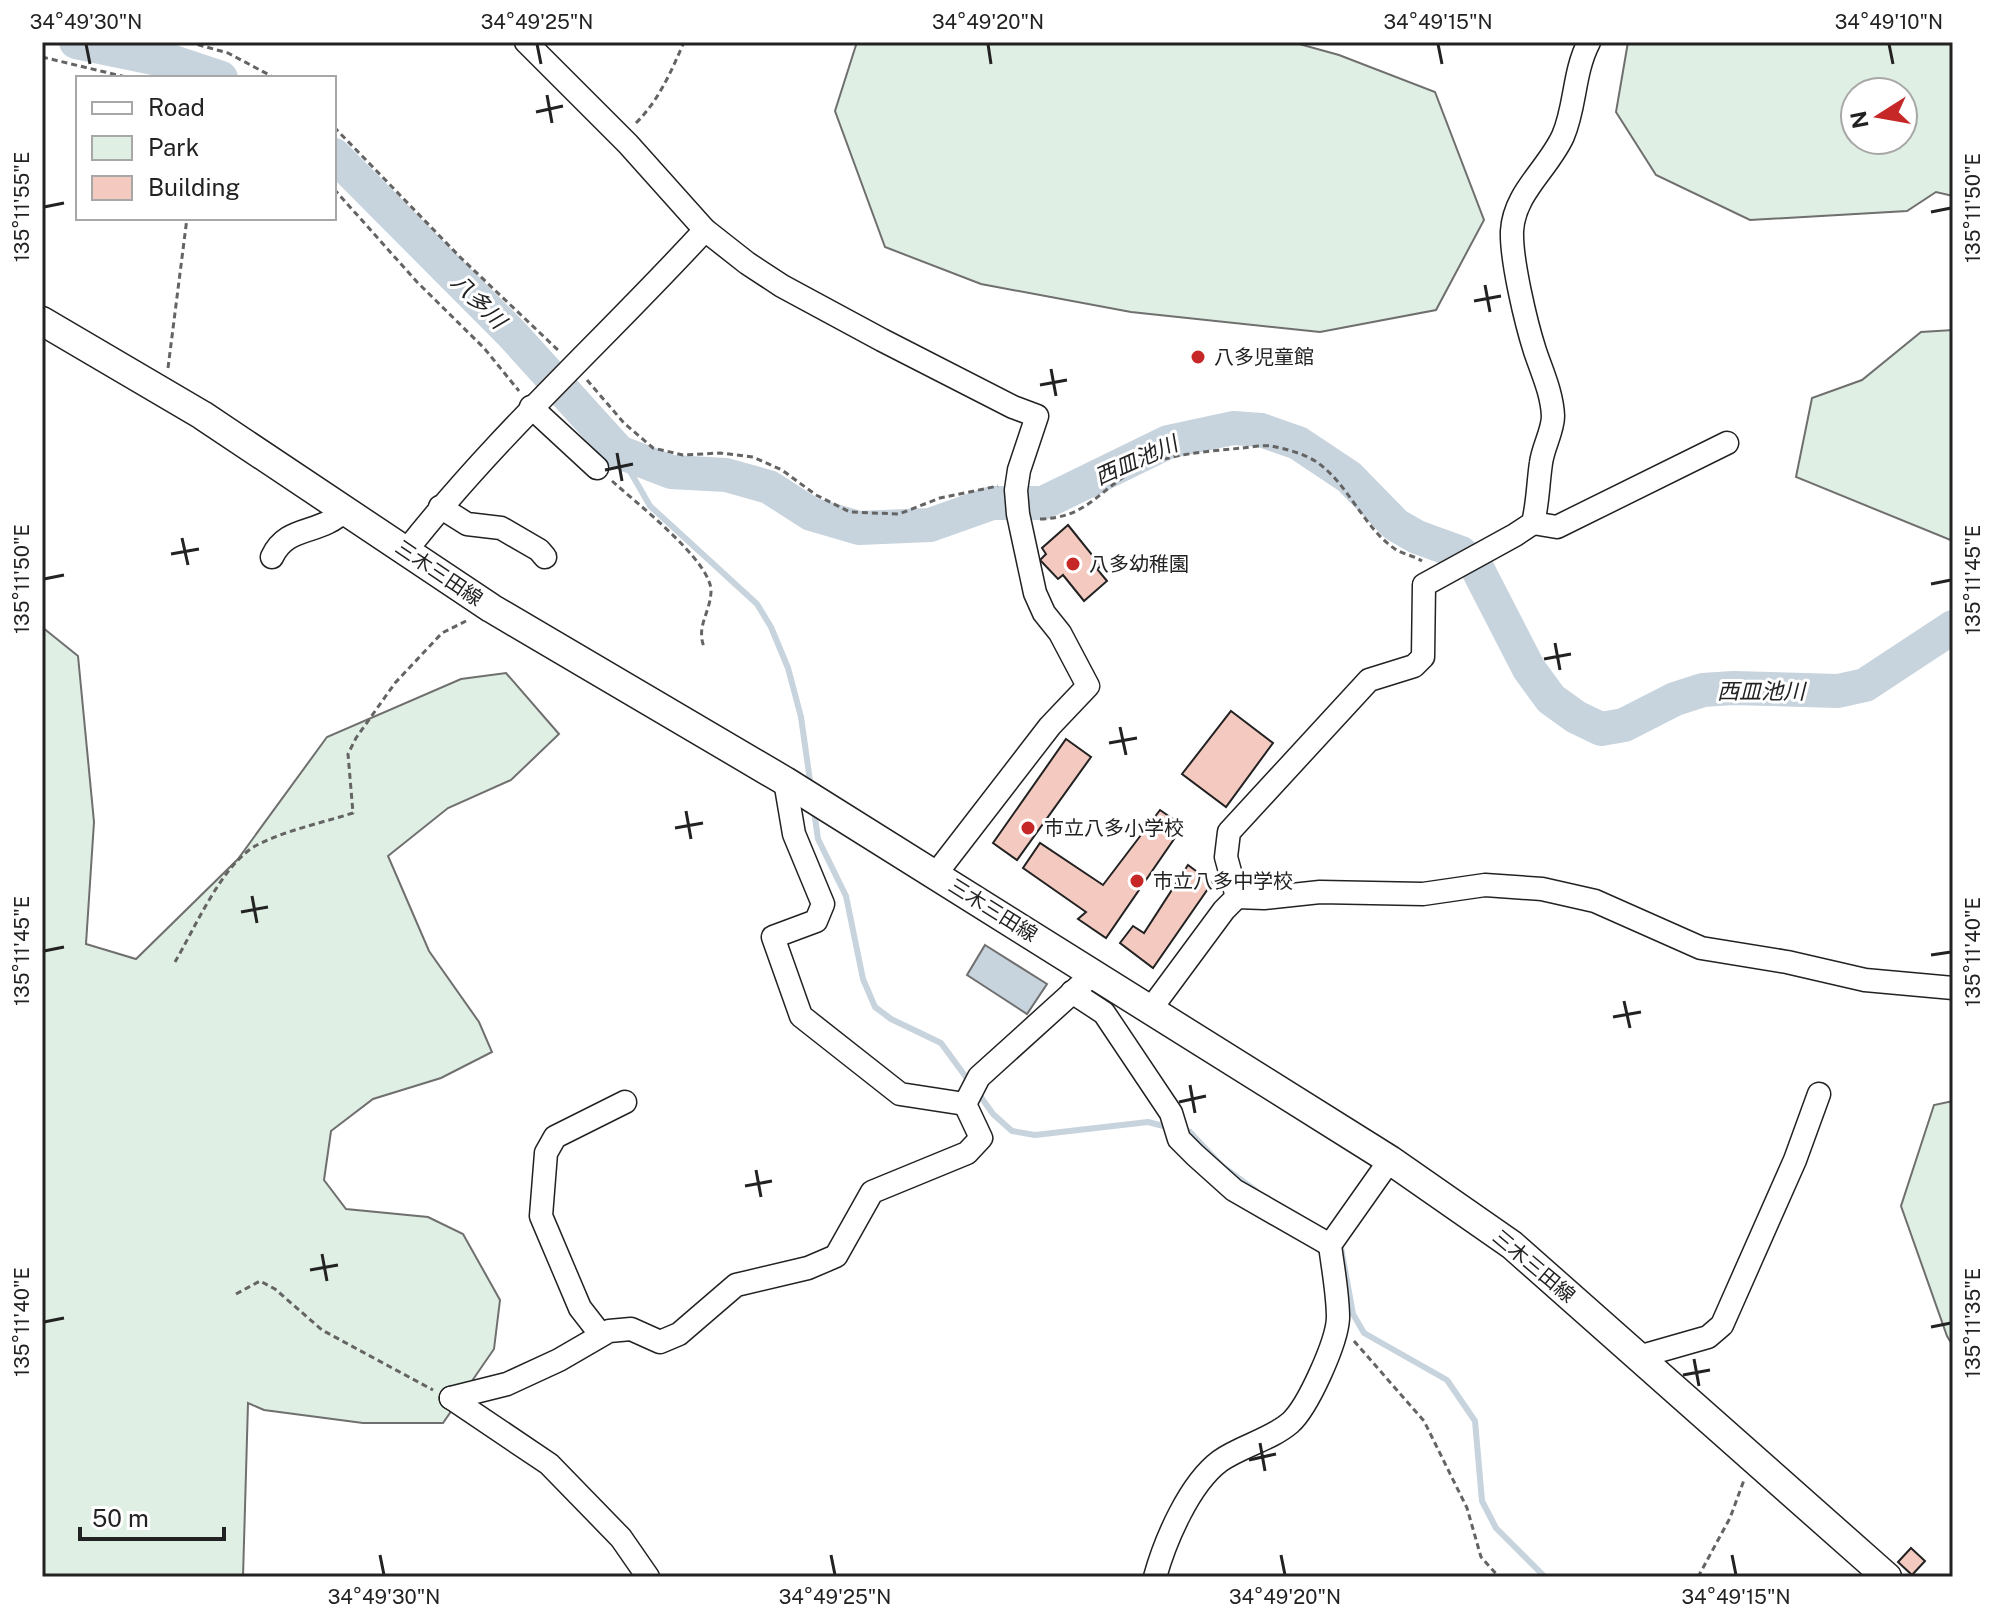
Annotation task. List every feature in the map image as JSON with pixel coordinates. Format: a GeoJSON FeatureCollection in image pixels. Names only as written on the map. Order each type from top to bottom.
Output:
{"type":"FeatureCollection","features":[{"type":"Feature","properties":{"kind":"main road","name":"三木三田線"},"geometry":{"type":"LineString","coordinates":[[42,321],[202,415],[491,608],[800,790],[1390,1160],[1512,1245],[1887,1577]]}},
{"type":"Feature","properties":{"kind":"street"},"geometry":{"type":"LineString","coordinates":[[526,42],[622,137],[705,230],[747,263],[782,286],[999,400],[1037,416],[1019,470],[1019,516],[1035,593],[1088,686],[1050,726],[935,875]]}},
{"type":"Feature","properties":{"kind":"street"},"geometry":{"type":"LineString","coordinates":[[1533,523],[1541,462],[1553,417],[1548,387],[1534,347],[1521,293],[1512,235],[1514,214],[1524,193],[1563,135],[1576,72],[1589,42]]}},
{"type":"Feature","properties":{"kind":"street"},"geometry":{"type":"LineString","coordinates":[[406,551],[440,507],[535,402],[640,301],[705,230]]}},
{"type":"Feature","properties":{"kind":"street"},"geometry":{"type":"LineString","coordinates":[[535,402],[597,468]]}},
{"type":"Feature","properties":{"kind":"street"},"geometry":{"type":"LineString","coordinates":[[1237,897],[1226,857],[1229,832],[1369,680],[1414,666],[1423,657],[1424,585],[1533,523],[1557,527],[1727,443]]}},
{"type":"Feature","properties":{"kind":"street"},"geometry":{"type":"LineString","coordinates":[[440,507],[467,524],[501,528],[539,550],[545,557]]}},
{"type":"Feature","properties":{"kind":"street"},"geometry":{"type":"LineString","coordinates":[[272,557],[278,544],[289,536],[334,522],[345,510]]}},
{"type":"Feature","properties":{"kind":"street"},"geometry":{"type":"LineString","coordinates":[[800,790],[794,834],[823,904],[816,921],[773,937],[801,1016],[900,1094],[965,1104]]}},
{"type":"Feature","properties":{"kind":"street"},"geometry":{"type":"LineString","coordinates":[[1150,1010],[1237,897],[1264,898],[1320,892],[1423,894],[1485,885],[1542,889],[1595,901],[1701,948],[1787,962],[1865,980],[1953,988]]}},
{"type":"Feature","properties":{"kind":"street"},"geometry":{"type":"LineString","coordinates":[[965,1104],[979,1077],[1094,973]]}},
{"type":"Feature","properties":{"kind":"street"},"geometry":{"type":"LineString","coordinates":[[1072,992],[1104,1013],[1171,1113],[1179,1139],[1195,1155],[1234,1190],[1330,1245]]}},
{"type":"Feature","properties":{"kind":"street"},"geometry":{"type":"LineString","coordinates":[[1638,1357],[1708,1337],[1722,1325],[1795,1160],[1819,1094]]}},
{"type":"Feature","properties":{"kind":"street"},"geometry":{"type":"LineString","coordinates":[[601,1335],[580,1308],[541,1216],[546,1153],[555,1137],[625,1102]]}},
{"type":"Feature","properties":{"kind":"street"},"geometry":{"type":"LineString","coordinates":[[451,1398],[507,1384],[559,1360],[609,1331],[631,1329],[660,1342],[679,1334],[736,1285],[808,1268],[836,1256],[872,1192],[967,1153],[981,1138],[965,1104]]}},
{"type":"Feature","properties":{"kind":"street"},"geometry":{"type":"LineString","coordinates":[[1155,1577],[1165,1541],[1189,1497],[1218,1462],[1290,1423],[1310,1395],[1329,1354],[1338,1321],[1330,1245],[1390,1160]]}},
{"type":"Feature","properties":{"kind":"street"},"geometry":{"type":"LineString","coordinates":[[451,1398],[549,1464],[621,1538],[648,1577]]}},
{"type":"Feature","properties":{"kind":"path"},"geometry":{"type":"LineString","coordinates":[[188,42],[228,53],[271,76]]}},
{"type":"Feature","properties":{"kind":"path"},"geometry":{"type":"LineString","coordinates":[[622,137],[651,109],[684,42]]}},
{"type":"Feature","properties":{"kind":"path"},"geometry":{"type":"LineString","coordinates":[[42,57],[122,76]]}},
{"type":"Feature","properties":{"kind":"path"},"geometry":{"type":"LineString","coordinates":[[336,129],[624,423],[653,448],[683,455],[720,453],[753,457],[782,470],[816,495],[850,512],[899,514],[940,498],[989,487],[1017,487]]}},
{"type":"Feature","properties":{"kind":"path"},"geometry":{"type":"LineString","coordinates":[[336,191],[417,282],[535,402]]}},
{"type":"Feature","properties":{"kind":"path"},"geometry":{"type":"LineString","coordinates":[[160,390],[168,366],[187,220]]}},
{"type":"Feature","properties":{"kind":"path"},"geometry":{"type":"LineString","coordinates":[[1019,516],[1054,518],[1075,512],[1096,500],[1125,476],[1174,456],[1270,446],[1318,463],[1394,548],[1446,572]]}},
{"type":"Feature","properties":{"kind":"path"},"geometry":{"type":"LineString","coordinates":[[597,468],[692,554],[709,579],[711,591],[700,627],[704,647]]}},
{"type":"Feature","properties":{"kind":"path"},"geometry":{"type":"LineString","coordinates":[[175,962],[228,871],[255,846],[297,829],[353,813],[348,754],[356,738],[395,683],[442,633],[491,608]]}},
{"type":"Feature","properties":{"kind":"path"},"geometry":{"type":"LineString","coordinates":[[236,1294],[260,1281],[275,1289],[322,1330],[451,1398]]}},
{"type":"Feature","properties":{"kind":"path"},"geometry":{"type":"LineString","coordinates":[[1338,1321],[1424,1421],[1467,1508],[1481,1557],[1499,1577]]}},
{"type":"Feature","properties":{"kind":"path"},"geometry":{"type":"LineString","coordinates":[[1698,1577],[1730,1518],[1753,1458]]}},
{"type":"Feature","properties":{"kind":"green space"},"geometry":{"type":"Polygon","coordinates":[[[857,42],[1292,42],[1339,55],[1435,92],[1484,220],[1436,310],[1320,332],[1131,312],[981,284],[885,247],[835,111],[857,42]]]}},
{"type":"Feature","properties":{"kind":"green space"},"geometry":{"type":"Polygon","coordinates":[[[1628,42],[1953,42],[1953,196],[1936,192],[1907,211],[1750,220],[1656,175],[1616,112],[1628,42]]]}},
{"type":"Feature","properties":{"kind":"green space"},"geometry":{"type":"Polygon","coordinates":[[[1953,330],[1953,541],[1796,477],[1812,398],[1862,380],[1921,332],[1953,330]]]}},
{"type":"Feature","properties":{"kind":"green space"},"geometry":{"type":"Polygon","coordinates":[[[42,627],[78,656],[94,822],[86,944],[136,959],[238,859],[327,737],[461,679],[506,673],[559,734],[511,780],[448,808],[388,856],[429,951],[479,1022],[492,1052],[441,1078],[373,1099],[331,1131],[324,1180],[346,1209],[428,1217],[463,1234],[500,1300],[494,1349],[443,1423],[363,1423],[264,1410],[248,1403],[243,1577],[42,1577],[42,627]]]}},
{"type":"Feature","properties":{"kind":"green space"},"geometry":{"type":"Polygon","coordinates":[[[1953,1101],[1953,1346],[1901,1206],[1934,1105],[1953,1101]]]}},
{"type":"Feature","properties":{"kind":"shaded area"},"geometry":{"type":"Polygon","coordinates":[[[985,945],[1047,984],[1027,1014],[967,975],[985,945]]]}},
{"type":"Feature","properties":{"kind":"building"},"geometry":{"type":"Polygon","coordinates":[[[1068,525],[1101,566],[1097,569],[1107,581],[1084,601],[1063,575],[1058,579],[1040,560],[1046,554],[1042,548],[1068,525]]]}},
{"type":"Feature","properties":{"kind":"building"},"geometry":{"type":"Polygon","coordinates":[[[1231,711],[1273,743],[1226,807],[1182,774],[1231,711]]]}},
{"type":"Feature","properties":{"kind":"building"},"geometry":{"type":"Polygon","coordinates":[[[1066,739],[1091,757],[1017,860],[993,843],[1066,739]]]}},
{"type":"Feature","properties":{"kind":"building"},"geometry":{"type":"Polygon","coordinates":[[[1160,810],[1183,826],[1106,938],[1078,919],[1086,912],[1023,868],[1040,843],[1103,885],[1160,810]]]}},
{"type":"Feature","properties":{"kind":"building"},"geometry":{"type":"Polygon","coordinates":[[[1188,865],[1212,883],[1153,968],[1120,943],[1133,926],[1144,933],[1188,865]]]}},
{"type":"Feature","properties":{"kind":"building"},"geometry":{"type":"Polygon","coordinates":[[[1911,1548],[1925,1561],[1912,1575],[1898,1562],[1911,1548]]]}},
{"type":"Feature","properties":{"kind":"waterway","name":"八多川"},"geometry":{"type":"LineString","coordinates":[[76,42],[173,62],[215,76]]}},
{"type":"Feature","properties":{"kind":"waterway","name":"西皿池川"},"geometry":{"type":"LineString","coordinates":[[336,157],[512,334],[619,452],[671,472],[726,475],[769,487],[811,514],[859,528],[930,525],[992,503],[1043,503],[1168,442],[1233,428],[1261,430],[1298,443],[1349,477],[1396,525],[1417,537],[1461,553],[1476,566],[1529,669],[1551,699],[1576,717],[1601,729],[1624,725],[1675,699],[1703,690],[1838,691],[1865,685],[1953,627]]}},
{"type":"Feature","properties":{"kind":"waterway"},"geometry":{"type":"LineString","coordinates":[[619,452],[650,506],[757,604],[771,627],[788,668],[801,717],[811,788]]}},
{"type":"Feature","properties":{"kind":"waterway"},"geometry":{"type":"LineString","coordinates":[[814,811],[818,839],[846,896],[863,979],[875,1007],[891,1019],[941,1043],[971,1084]]}},
{"type":"Feature","properties":{"kind":"waterway"},"geometry":{"type":"LineString","coordinates":[[978,1093],[993,1114],[1012,1131],[1035,1135],[1148,1122],[1171,1128]]}},
{"type":"Feature","properties":{"kind":"waterway"},"geometry":{"type":"LineString","coordinates":[[1182,1130],[1190,1132],[1222,1166],[1256,1191]]}},
{"type":"Feature","properties":{"kind":"waterway"},"geometry":{"type":"LineString","coordinates":[[1340,1242],[1353,1314],[1364,1333],[1447,1380],[1475,1421],[1482,1501],[1496,1528],[1545,1577]]}},
{"type":"Feature","properties":{"kind":"place","name":"八多児童館"},"geometry":{"type":"Point","coordinates":[1198,357]}},
{"type":"Feature","properties":{"kind":"place","name":"八多幼稚園"},"geometry":{"type":"Point","coordinates":[1073,564]}},
{"type":"Feature","properties":{"kind":"place","name":"市立八多小学校"},"geometry":{"type":"Point","coordinates":[1028,828]}},
{"type":"Feature","properties":{"kind":"place","name":"市立八多中学校"},"geometry":{"type":"Point","coordinates":[1137,881]}}]}
